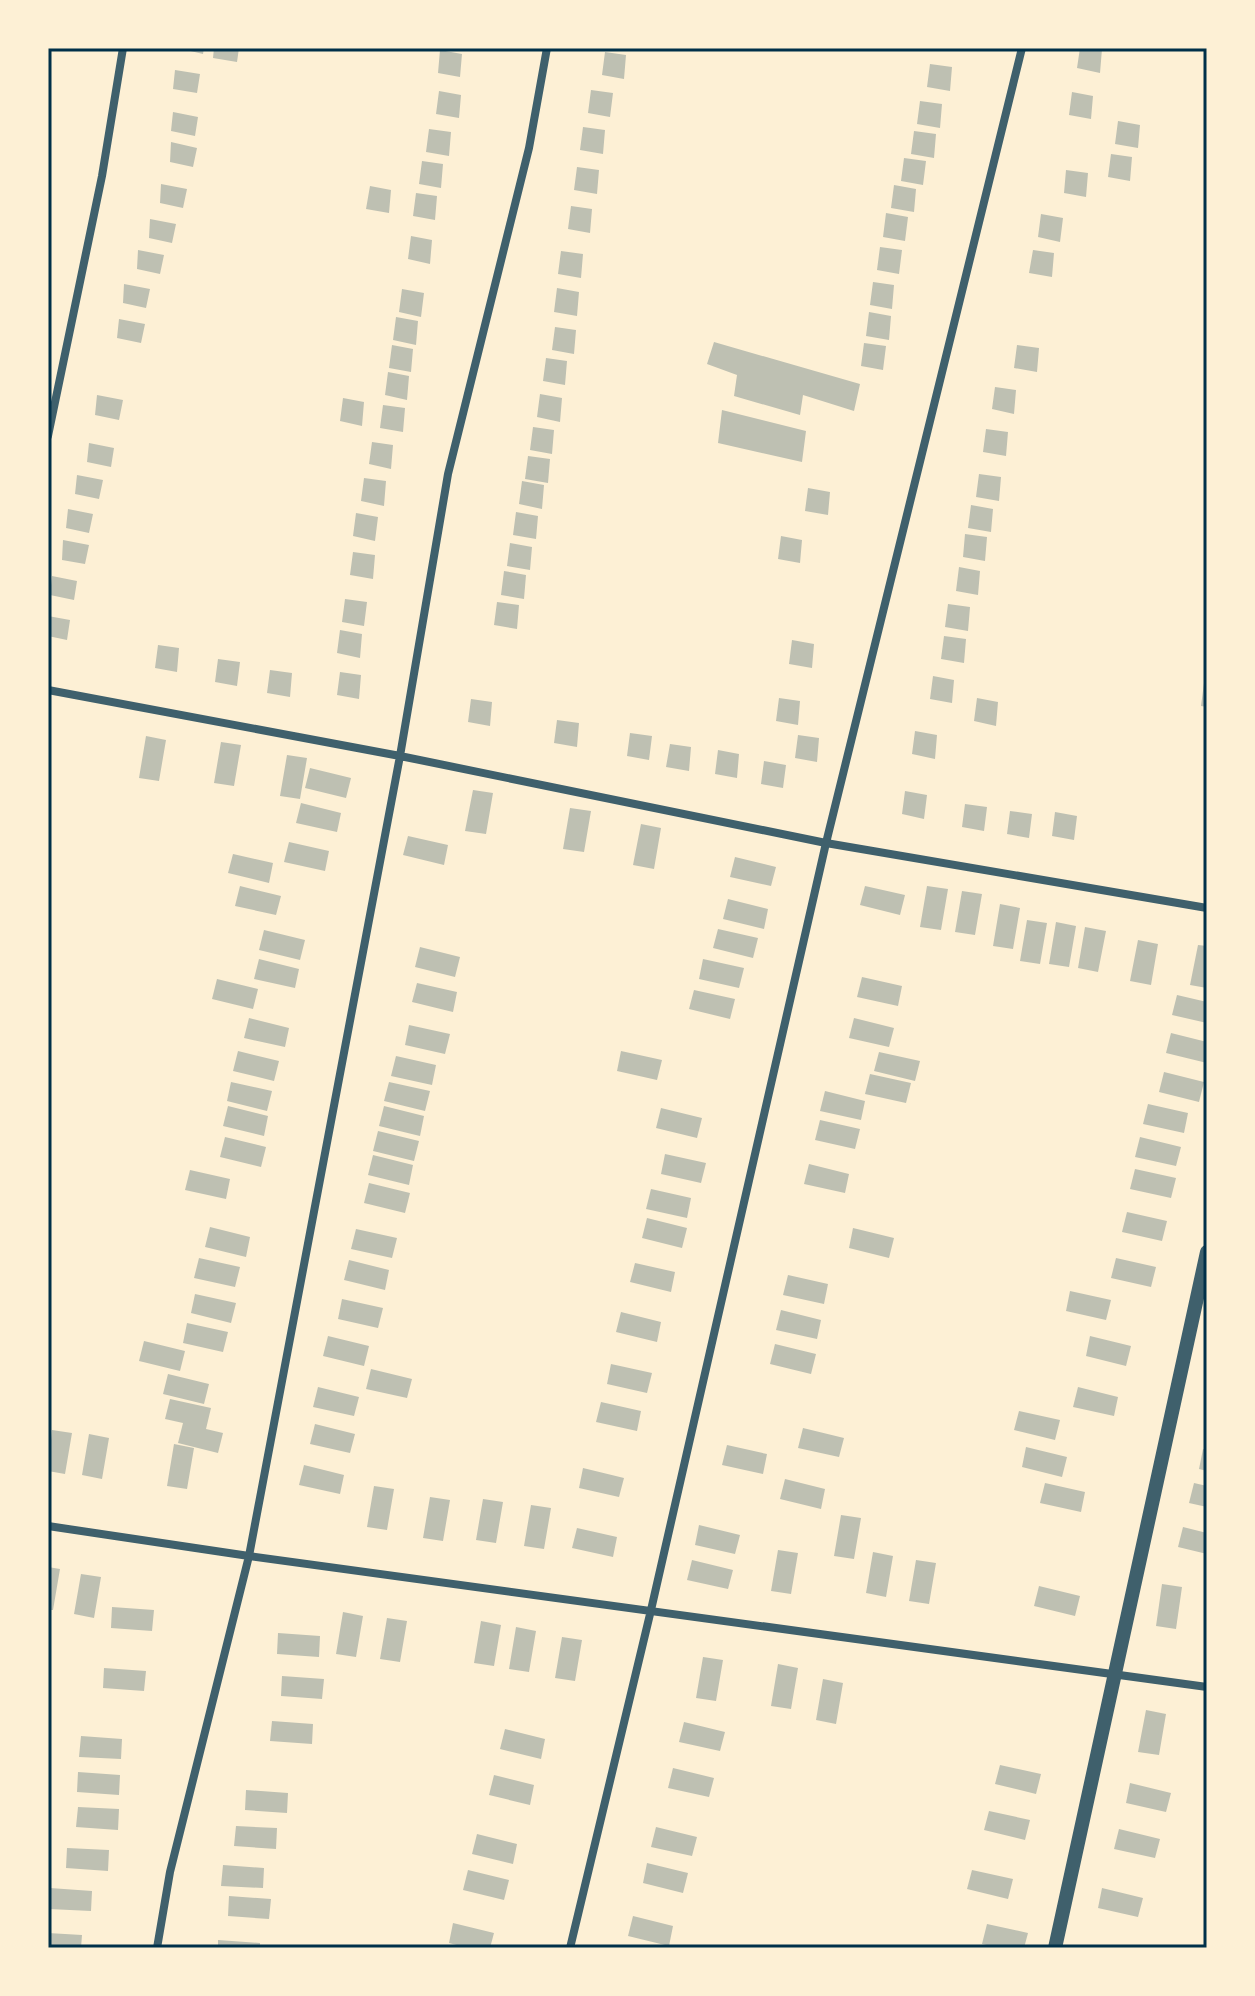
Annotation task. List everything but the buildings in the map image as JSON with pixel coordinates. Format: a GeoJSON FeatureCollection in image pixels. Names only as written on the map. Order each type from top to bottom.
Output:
{"type":"FeatureCollection","features":[{"type":"Feature","properties":{"kind":"street"},"geometry":{"type":"LineString","coordinates":[[48,436],[102,176],[123,48]]}},
{"type":"Feature","properties":{"kind":"street"},"geometry":{"type":"LineString","coordinates":[[157,1948],[170,1872],[249,1556],[400,756],[448,474],[529,148],[547,48]]}},
{"type":"Feature","properties":{"kind":"street"},"geometry":{"type":"LineString","coordinates":[[570,1948],[651,1610],[826,843],[1022,48]]}},
{"type":"Feature","properties":{"kind":"street"},"geometry":{"type":"LineString","coordinates":[[48,690],[400,756],[826,843],[1207,908]]}},
{"type":"Feature","properties":{"kind":"street"},"geometry":{"type":"LineString","coordinates":[[1055,1948],[1207,1252]]}},
{"type":"Feature","properties":{"kind":"street"},"geometry":{"type":"LineString","coordinates":[[48,1526],[1207,1687]]}}]}
